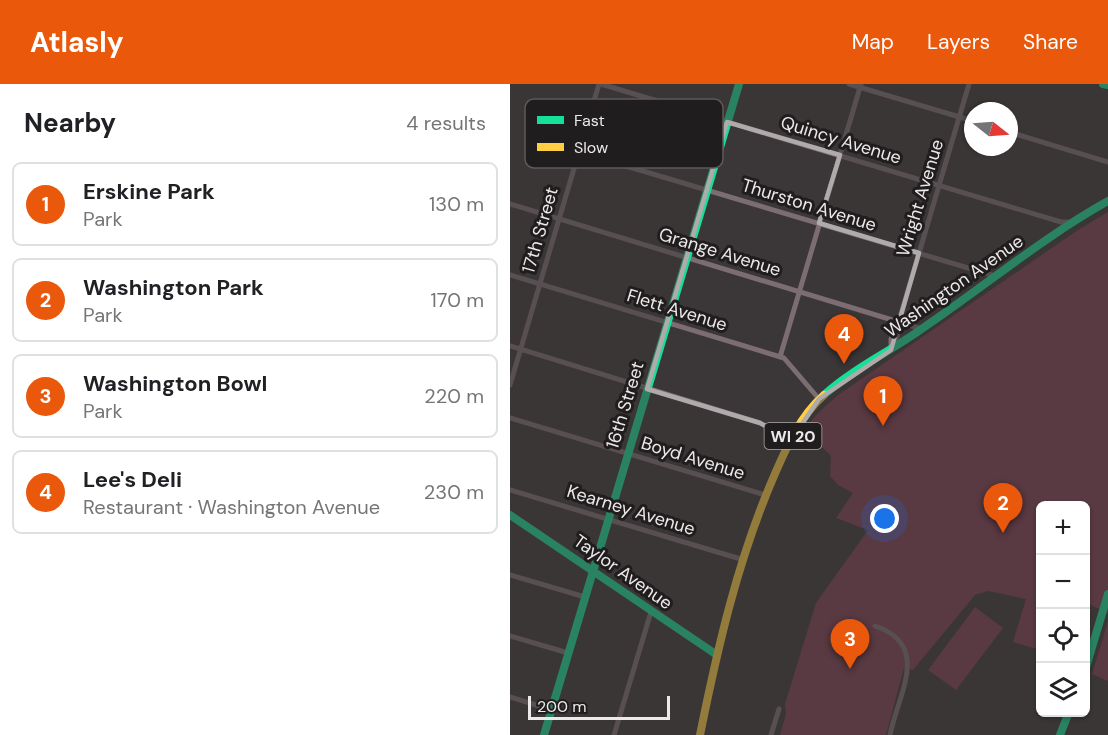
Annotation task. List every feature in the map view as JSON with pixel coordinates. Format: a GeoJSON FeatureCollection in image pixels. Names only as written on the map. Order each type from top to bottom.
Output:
{"type":"FeatureCollection","features":[{"type":"Feature","properties":{"kind":"street","name":"Quincy Avenue"},"geometry":{"type":"LineString","coordinates":[[600,84],[650,99]]}},
{"type":"Feature","properties":{"kind":"street","name":"17th Street"},"geometry":{"type":"LineString","coordinates":[[595,99],[600,84]]}},
{"type":"Feature","properties":{"kind":"street","name":"16th Street"},"geometry":{"type":"LineString","coordinates":[[723,136],[739,84]]}},
{"type":"Feature","properties":{"kind":"street"},"geometry":{"type":"LineString","coordinates":[[849,84],[964,118]]}},
{"type":"Feature","properties":{"kind":"street","name":"Wright Avenue"},"geometry":{"type":"LineString","coordinates":[[891,350],[901,326],[898,321],[969,84]]}},
{"type":"Feature","properties":{"kind":"street"},"geometry":{"type":"LineString","coordinates":[[1103,84],[1108,86]]}},
{"type":"Feature","properties":{"kind":"street"},"geometry":{"type":"LineString","coordinates":[[780,357],[861,86]]}},
{"type":"Feature","properties":{"kind":"street","name":"Quincy Avenue"},"geometry":{"type":"LineString","coordinates":[[723,121],[1061,222],[1072,222]]}},
{"type":"Feature","properties":{"kind":"street"},"geometry":{"type":"LineString","coordinates":[[1018,135],[1108,162]]}},
{"type":"Feature","properties":{"kind":"street","name":"17th Street"},"geometry":{"type":"LineString","coordinates":[[510,385],[574,168]]}},
{"type":"Feature","properties":{"kind":"street","name":"Thurston Avenue"},"geometry":{"type":"LineString","coordinates":[[633,168],[997,277]]}},
{"type":"Feature","properties":{"kind":"street","name":"16th Street"},"geometry":{"type":"LineString","coordinates":[[544,735],[713,168]]}},
{"type":"Feature","properties":{"kind":"street","name":"Washington Avenue"},"geometry":{"type":"LineString","coordinates":[[700,735],[717,655],[765,495],[790,440],[805,415],[819,399],[997,277],[1072,222],[1108,201]]}},
{"type":"Feature","properties":{"kind":"street","name":"Grange Avenue"},"geometry":{"type":"LineString","coordinates":[[510,204],[922,329]]}},
{"type":"Feature","properties":{"kind":"street","name":"Flett Avenue"},"geometry":{"type":"LineString","coordinates":[[510,275],[784,358],[819,399]]}},
{"type":"Feature","properties":{"kind":"street"},"geometry":{"type":"LineString","coordinates":[[510,346],[760,423],[790,440]]}},
{"type":"Feature","properties":{"kind":"street","name":"Boyd Avenue"},"geometry":{"type":"LineString","coordinates":[[510,418],[765,495]]}},
{"type":"Feature","properties":{"kind":"street","name":"Kearney Avenue"},"geometry":{"type":"LineString","coordinates":[[510,490],[744,560]]}},
{"type":"Feature","properties":{"kind":"street","name":"Taylor Avenue"},"geometry":{"type":"LineString","coordinates":[[510,514],[717,655]]}},
{"type":"Feature","properties":{"kind":"street"},"geometry":{"type":"LineString","coordinates":[[510,575],[585,597]]}},
{"type":"Feature","properties":{"kind":"street"},"geometry":{"type":"LineString","coordinates":[[1087,663],[1108,594]]}},
{"type":"Feature","properties":{"kind":"street"},"geometry":{"type":"LineString","coordinates":[[614,735],[651,612]]}},
{"type":"Feature","properties":{"kind":"street"},"geometry":{"type":"LineString","coordinates":[[875,626],[893,633],[908,655],[907,670],[890,735]]}},
{"type":"Feature","properties":{"kind":"street"},"geometry":{"type":"LineString","coordinates":[[510,636],[568,653]]}},
{"type":"Feature","properties":{"kind":"street"},"geometry":{"type":"LineString","coordinates":[[510,697],[552,710]]}},
{"type":"Feature","properties":{"kind":"street"},"geometry":{"type":"LineString","coordinates":[[771,735],[779,709]]}},
{"type":"Feature","properties":{"kind":"street"},"geometry":{"type":"LineString","coordinates":[[1061,735],[1067,717]]}},
{"type":"Feature","properties":{"kind":"highlighted area"},"geometry":{"type":"Polygon","coordinates":[[[727,122],[840,155],[819,223],[919,253],[891,350],[819,399],[791,440],[760,423],[647,389],[727,122]]]}},
{"type":"Feature","properties":{"kind":"shaded area"},"geometry":{"type":"Polygon","coordinates":[[[1108,212],[1108,613],[1090,605],[1090,501],[1036,501],[1036,649],[1013,642],[1026,599],[988,591],[975,595],[913,670],[904,668],[886,735],[780,735],[786,714],[785,704],[816,603],[868,530],[836,518],[853,493],[838,485],[830,476],[831,456],[821,446],[816,447],[800,437],[817,414],[838,395],[1078,230],[1108,212]]]}},
{"type":"Feature","properties":{"kind":"shaded area"},"geometry":{"type":"Polygon","coordinates":[[[975,607],[1003,628],[956,690],[928,670],[975,607]]]}},
{"type":"Feature","properties":{"kind":"shaded area"},"geometry":{"type":"Polygon","coordinates":[[[1108,621],[1108,681],[1092,674],[1108,621]]]}},
{"type":"Feature","properties":{"kind":"traffic: fast"},"geometry":{"type":"LineString","coordinates":[[723,137],[739,84]]}},
{"type":"Feature","properties":{"kind":"traffic: fast"},"geometry":{"type":"LineString","coordinates":[[1103,84],[1108,85]]}},
{"type":"Feature","properties":{"kind":"traffic: fast"},"geometry":{"type":"LineString","coordinates":[[544,735],[714,168]]}},
{"type":"Feature","properties":{"kind":"traffic: fast"},"geometry":{"type":"LineString","coordinates":[[824,395],[848,376],[923,328],[1037,246],[1108,201]]}},
{"type":"Feature","properties":{"kind":"traffic: fast"},"geometry":{"type":"LineString","coordinates":[[510,515],[717,655]]}},
{"type":"Feature","properties":{"kind":"traffic: fast"},"geometry":{"type":"LineString","coordinates":[[1087,663],[1108,594]]}},
{"type":"Feature","properties":{"kind":"traffic: fast"},"geometry":{"type":"LineString","coordinates":[[1060,735],[1067,717]]}},
{"type":"Feature","properties":{"kind":"traffic: slow"},"geometry":{"type":"LineString","coordinates":[[700,735],[730,603],[761,507],[795,432],[815,403],[824,395]]}},
{"type":"Feature","properties":{"kind":"place","name":"Lee's Deli"},"geometry":{"type":"Point","coordinates":[844,364]}},
{"type":"Feature","properties":{"kind":"place","name":"Erskine Park"},"geometry":{"type":"Point","coordinates":[883,426]}},
{"type":"Feature","properties":{"kind":"place","name":"Washington Park"},"geometry":{"type":"Point","coordinates":[1003,533]}},
{"type":"Feature","properties":{"kind":"place","name":"Washington Bowl"},"geometry":{"type":"Point","coordinates":[850,669]}}]}
